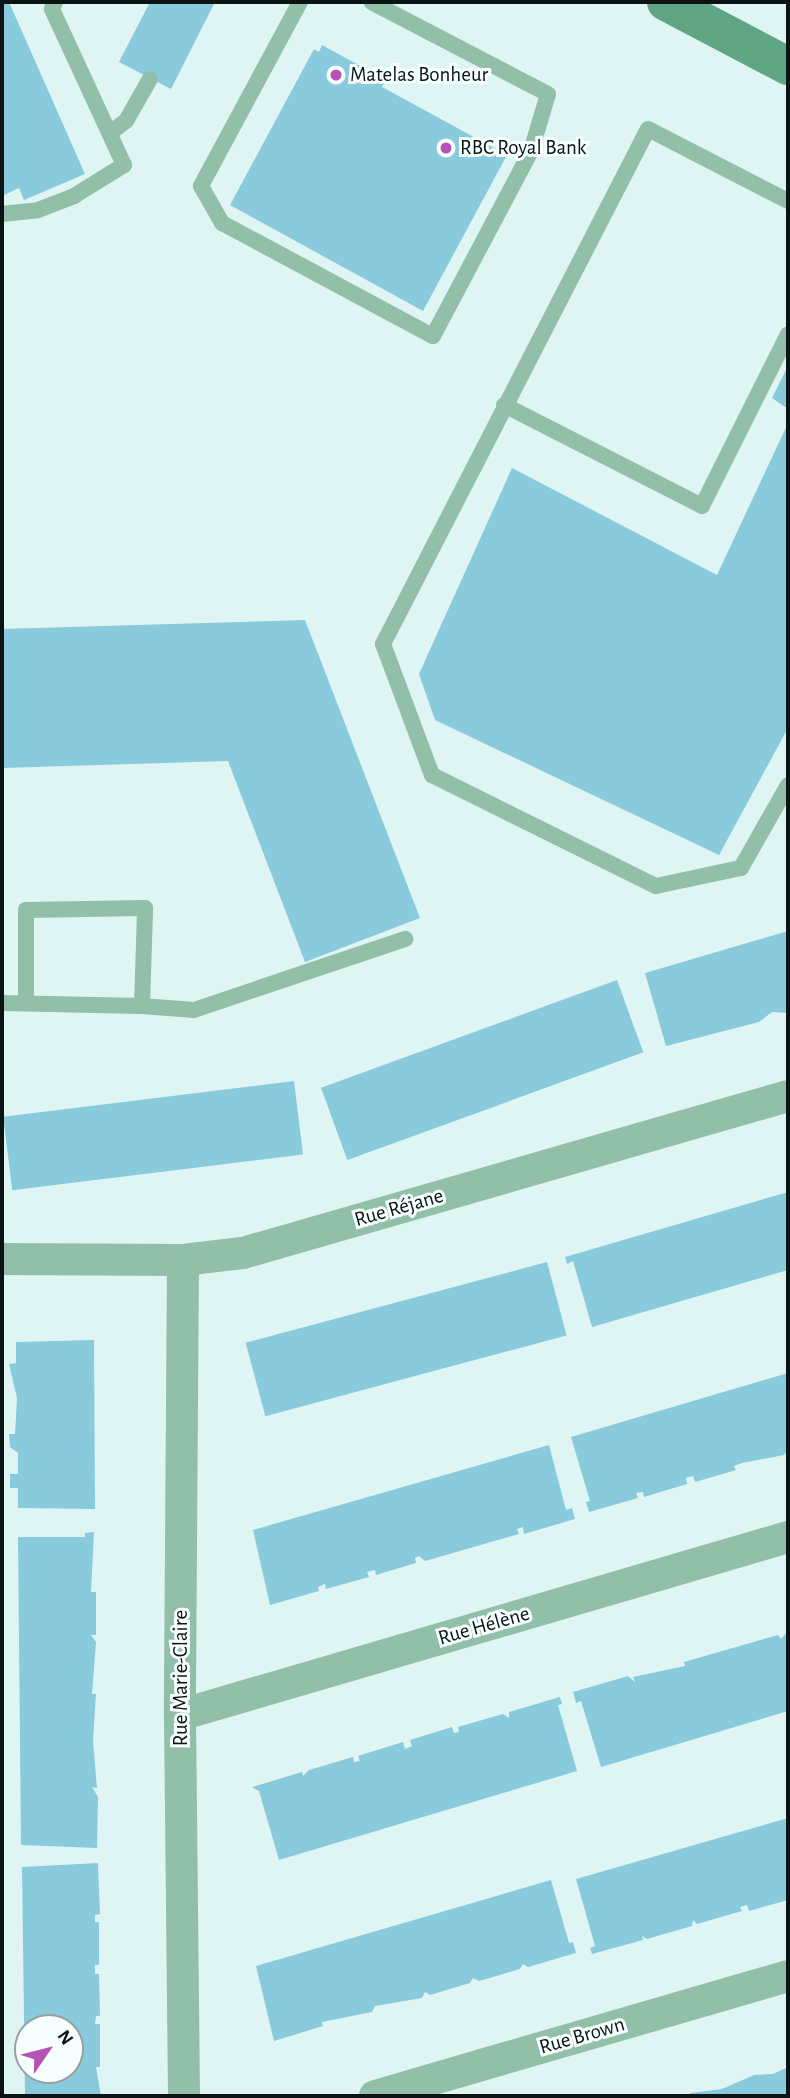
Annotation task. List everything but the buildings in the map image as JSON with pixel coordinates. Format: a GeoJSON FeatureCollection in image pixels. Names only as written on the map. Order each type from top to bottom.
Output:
{"type":"FeatureCollection","features":[{"type":"Feature","properties":{"kind":"main road"},"geometry":{"type":"LineString","coordinates":[[671,3],[788,65]]}},
{"type":"Feature","properties":{"kind":"street","name":"Rue Réjane"},"geometry":{"type":"LineString","coordinates":[[2,1259],[183,1260],[243,1253],[788,1096]]}},
{"type":"Feature","properties":{"kind":"street","name":"Rue Marie-Claire"},"geometry":{"type":"LineString","coordinates":[[183,1260],[180,1715],[184,2096]]}},
{"type":"Feature","properties":{"kind":"street","name":"Rue Hélène"},"geometry":{"type":"LineString","coordinates":[[180,1715],[788,1538]]}},
{"type":"Feature","properties":{"kind":"street","name":"Rue Brown"},"geometry":{"type":"LineString","coordinates":[[375,2096],[788,1976]]}},
{"type":"Feature","properties":{"kind":"lane"},"geometry":{"type":"LineString","coordinates":[[2,214],[38,209],[74,196],[124,164],[51,9],[55,2]]}},
{"type":"Feature","properties":{"kind":"lane"},"geometry":{"type":"LineString","coordinates":[[300,2],[201,186],[222,223],[433,336],[531,151],[548,94],[370,2]]}},
{"type":"Feature","properties":{"kind":"lane"},"geometry":{"type":"LineString","coordinates":[[110,133],[126,121],[150,79]]}},
{"type":"Feature","properties":{"kind":"lane"},"geometry":{"type":"LineString","coordinates":[[788,201],[648,130],[383,644],[432,775],[656,886],[741,868],[788,785]]}},
{"type":"Feature","properties":{"kind":"lane"},"geometry":{"type":"LineString","coordinates":[[504,405],[702,506],[788,334]]}},
{"type":"Feature","properties":{"kind":"lane"},"geometry":{"type":"LineString","coordinates":[[26,1002],[26,910],[145,908],[142,1006]]}},
{"type":"Feature","properties":{"kind":"lane"},"geometry":{"type":"LineString","coordinates":[[2,1003],[142,1006],[194,1010],[405,939]]}},
{"type":"Feature","properties":{"kind":"place","name":"Matelas Bonheur"},"geometry":{"type":"Point","coordinates":[336,75]}},
{"type":"Feature","properties":{"kind":"place","name":"RBC Royal Bank"},"geometry":{"type":"Point","coordinates":[446,148]}}]}
